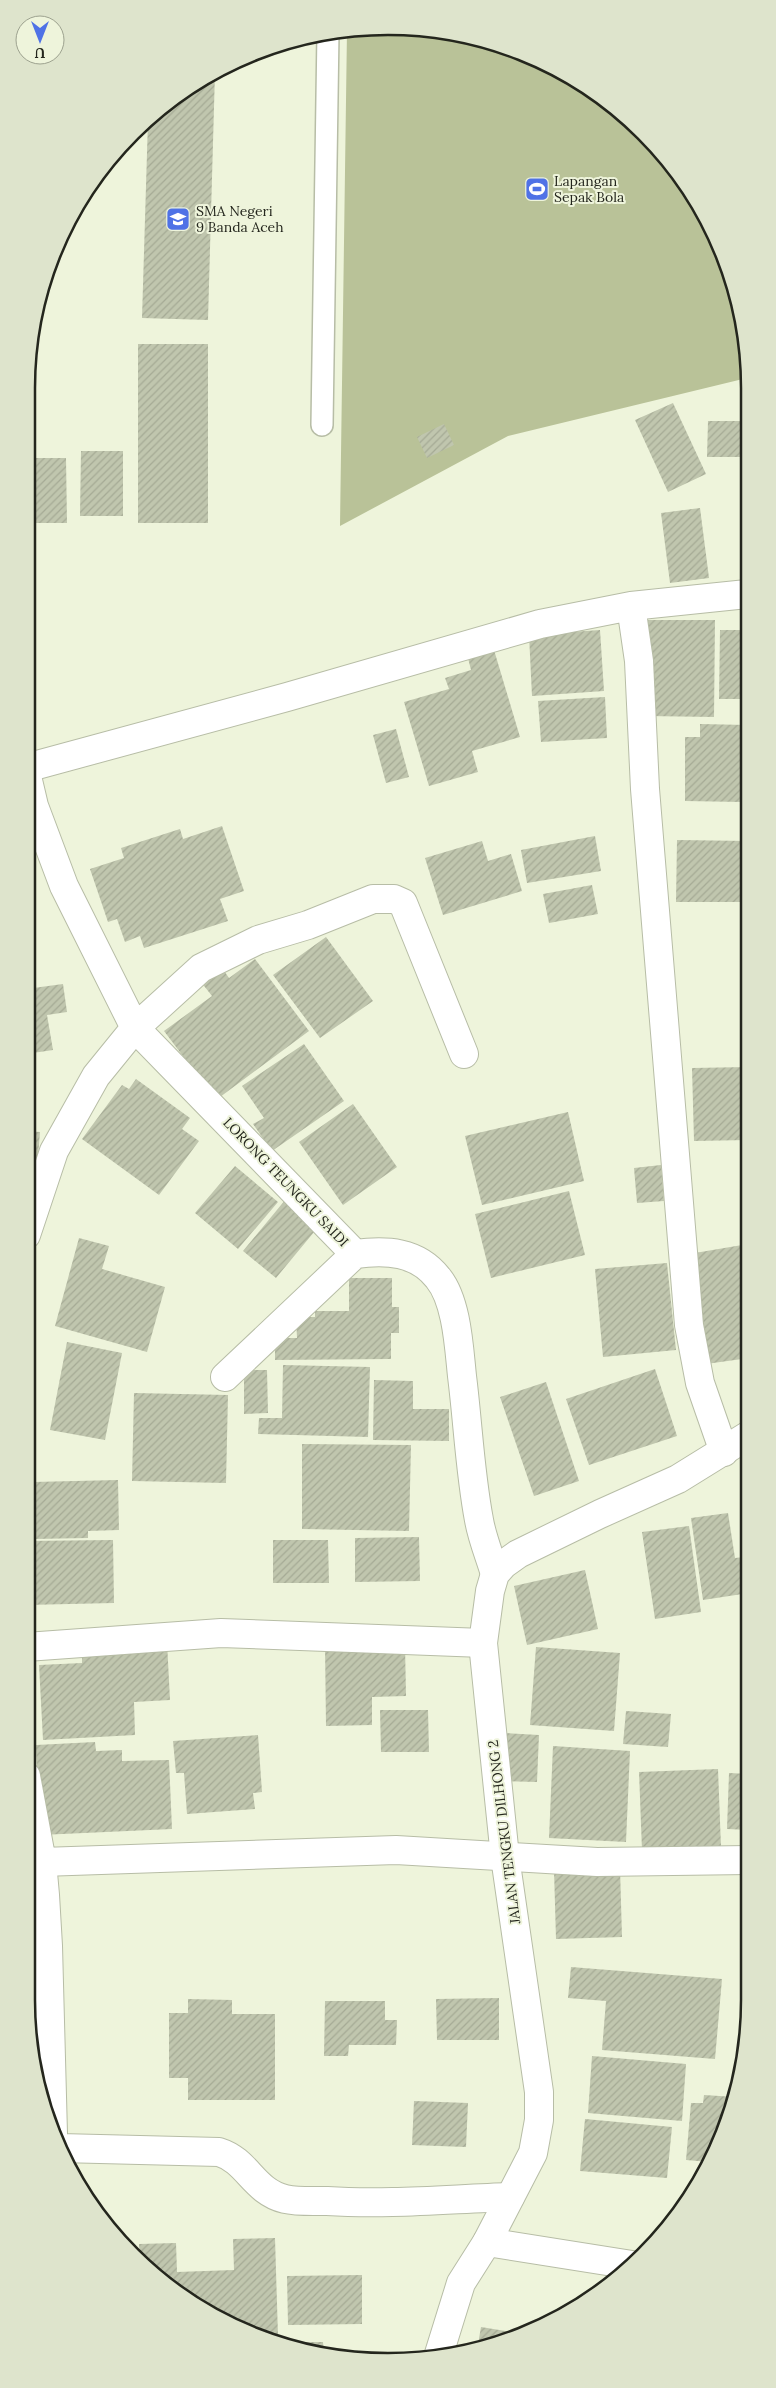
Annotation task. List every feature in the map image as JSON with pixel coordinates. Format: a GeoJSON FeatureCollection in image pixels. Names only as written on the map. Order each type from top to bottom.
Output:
{"type":"FeatureCollection","features":[{"type":"Feature","properties":{"kind":"street"},"geometry":{"type":"LineString","coordinates":[[35,766],[259,705],[540,624],[631,606],[741,595]]}},
{"type":"Feature","properties":{"kind":"street"},"geometry":{"type":"LineString","coordinates":[[631,606],[640,661],[645,789],[689,1325],[700,1383],[724,1452]]}},
{"type":"Feature","properties":{"kind":"street","name":"LORONG TEUNGKU SAIDI"},"geometry":{"type":"LineString","coordinates":[[35,809],[64,886],[136,1028],[355,1254],[379,1250],[403,1253],[421,1263],[438,1278],[447,1296],[457,1329],[479,1521],[495,1574]]}},
{"type":"Feature","properties":{"kind":"street"},"geometry":{"type":"LineString","coordinates":[[35,1208],[54,1151],[96,1076],[136,1028],[201,968],[258,940],[308,925],[373,899],[384,898],[403,903],[464,1054]]}},
{"type":"Feature","properties":{"kind":"street"},"geometry":{"type":"LineString","coordinates":[[225,1377],[355,1254]]}},
{"type":"Feature","properties":{"kind":"street"},"geometry":{"type":"LineString","coordinates":[[495,1574],[504,1564],[518,1554],[600,1514],[678,1480],[741,1441]]}},
{"type":"Feature","properties":{"kind":"street","name":"JALAN TENGKU DILHONG 2"},"geometry":{"type":"LineString","coordinates":[[441,2349],[461,2283],[487,2242],[533,2152],[540,2120],[539,2092],[504,1858],[483,1643],[490,1591],[495,1574]]}},
{"type":"Feature","properties":{"kind":"street"},"geometry":{"type":"LineString","coordinates":[[35,1646],[221,1633],[483,1643]]}},
{"type":"Feature","properties":{"kind":"street"},"geometry":{"type":"LineString","coordinates":[[35,1824],[42,1862],[48,1946],[51,2105]]}},
{"type":"Feature","properties":{"kind":"street"},"geometry":{"type":"LineString","coordinates":[[42,1862],[396,1850],[504,1858],[597,1862],[741,1860]]}},
{"type":"Feature","properties":{"kind":"street"},"geometry":{"type":"LineString","coordinates":[[68,2148],[218,2152],[231,2156],[240,2163],[255,2183],[267,2192],[286,2199],[358,2203],[510,2197]]}},
{"type":"Feature","properties":{"kind":"street"},"geometry":{"type":"LineString","coordinates":[[487,2242],[623,2264]]}},
{"type":"Feature","properties":{"kind":"lane"},"geometry":{"type":"LineString","coordinates":[[322,425],[328,40]]}},
{"type":"Feature","properties":{"kind":"green space","name":"Lapangan Sepak Bola"},"geometry":{"type":"Polygon","coordinates":[[[388,35],[434,38],[479,47],[523,62],[564,82],[603,108],[638,138],[682,192],[705,232],[729,297],[738,342],[741,380],[508,436],[340,526],[347,38],[388,35]]]}},
{"type":"Feature","properties":{"kind":"building","name":"SMA Negeri 9 Banda Aceh"},"geometry":{"type":"Polygon","coordinates":[[[215,80],[208,320],[142,318],[148,129],[192,94],[215,80]]]}},
{"type":"Feature","properties":{"kind":"building"},"geometry":{"type":"Polygon","coordinates":[[[138,344],[208,344],[208,523],[138,523],[138,344]]]}},
{"type":"Feature","properties":{"kind":"building"},"geometry":{"type":"Polygon","coordinates":[[[673,403],[706,474],[668,492],[635,420],[673,403]]]}},
{"type":"Feature","properties":{"kind":"building"},"geometry":{"type":"Polygon","coordinates":[[[708,421],[741,421],[741,457],[707,457],[708,421]]]}},
{"type":"Feature","properties":{"kind":"building"},"geometry":{"type":"Polygon","coordinates":[[[444,424],[454,445],[427,458],[417,437],[444,424]]]}},
{"type":"Feature","properties":{"kind":"building"},"geometry":{"type":"Polygon","coordinates":[[[81,451],[123,451],[123,516],[80,516],[81,451]]]}},
{"type":"Feature","properties":{"kind":"building"},"geometry":{"type":"Polygon","coordinates":[[[35,458],[66,458],[67,523],[35,523],[35,458]]]}},
{"type":"Feature","properties":{"kind":"building"},"geometry":{"type":"Polygon","coordinates":[[[700,508],[709,578],[670,583],[661,513],[700,508]]]}},
{"type":"Feature","properties":{"kind":"building"},"geometry":{"type":"Polygon","coordinates":[[[647,620],[715,620],[714,717],[646,716],[647,620]]]}},
{"type":"Feature","properties":{"kind":"building"},"geometry":{"type":"Polygon","coordinates":[[[600,630],[604,691],[532,696],[529,635],[600,630]]]}},
{"type":"Feature","properties":{"kind":"building"},"geometry":{"type":"Polygon","coordinates":[[[720,630],[741,630],[741,699],[719,699],[720,630]]]}},
{"type":"Feature","properties":{"kind":"building"},"geometry":{"type":"Polygon","coordinates":[[[494,650],[520,737],[472,751],[478,772],[429,786],[404,702],[449,689],[445,678],[471,670],[468,658],[494,650]]]}},
{"type":"Feature","properties":{"kind":"building"},"geometry":{"type":"Polygon","coordinates":[[[605,697],[607,738],[541,742],[538,701],[605,697]]]}},
{"type":"Feature","properties":{"kind":"building"},"geometry":{"type":"Polygon","coordinates":[[[700,724],[741,725],[741,802],[685,801],[685,737],[700,737],[700,724]]]}},
{"type":"Feature","properties":{"kind":"building"},"geometry":{"type":"Polygon","coordinates":[[[396,729],[409,777],[386,783],[373,735],[396,729]]]}},
{"type":"Feature","properties":{"kind":"building"},"geometry":{"type":"Polygon","coordinates":[[[222,826],[244,891],[220,899],[228,921],[144,948],[140,936],[125,942],[117,919],[108,922],[90,869],[124,858],[121,848],[180,829],[183,839],[222,826]]]}},
{"type":"Feature","properties":{"kind":"building"},"geometry":{"type":"Polygon","coordinates":[[[595,836],[601,871],[527,883],[521,850],[595,836]]]}},
{"type":"Feature","properties":{"kind":"building"},"geometry":{"type":"Polygon","coordinates":[[[677,840],[741,841],[741,902],[676,902],[677,840]]]}},
{"type":"Feature","properties":{"kind":"building"},"geometry":{"type":"Polygon","coordinates":[[[482,841],[488,861],[511,854],[522,891],[443,915],[425,858],[482,841]]]}},
{"type":"Feature","properties":{"kind":"building"},"geometry":{"type":"Polygon","coordinates":[[[592,885],[598,914],[549,923],[543,894],[592,885]]]}},
{"type":"Feature","properties":{"kind":"building"},"geometry":{"type":"Polygon","coordinates":[[[326,937],[373,1001],[320,1038],[273,975],[326,937]]]}},
{"type":"Feature","properties":{"kind":"building"},"geometry":{"type":"Polygon","coordinates":[[[255,959],[309,1031],[216,1100],[164,1031],[212,996],[197,977],[218,962],[229,978],[255,959]]]}},
{"type":"Feature","properties":{"kind":"building"},"geometry":{"type":"Polygon","coordinates":[[[63,984],[67,1012],[47,1015],[53,1050],[35,1053],[35,988],[63,984]]]}},
{"type":"Feature","properties":{"kind":"building"},"geometry":{"type":"Polygon","coordinates":[[[304,1044],[344,1101],[272,1151],[253,1124],[264,1118],[242,1086],[304,1044]]]}},
{"type":"Feature","properties":{"kind":"building"},"geometry":{"type":"Polygon","coordinates":[[[741,1067],[741,1140],[694,1141],[692,1068],[741,1067]]]}},
{"type":"Feature","properties":{"kind":"building"},"geometry":{"type":"Polygon","coordinates":[[[136,1079],[190,1118],[182,1129],[199,1141],[159,1195],[82,1139],[122,1085],[129,1089],[136,1079]]]}},
{"type":"Feature","properties":{"kind":"building"},"geometry":{"type":"Polygon","coordinates":[[[353,1104],[397,1167],[343,1205],[299,1142],[353,1104]]]}},
{"type":"Feature","properties":{"kind":"building"},"geometry":{"type":"Polygon","coordinates":[[[568,1112],[584,1181],[482,1205],[465,1136],[568,1112]]]}},
{"type":"Feature","properties":{"kind":"building"},"geometry":{"type":"Polygon","coordinates":[[[35,1132],[40,1132],[35,1193],[35,1132]]]}},
{"type":"Feature","properties":{"kind":"building"},"geometry":{"type":"Polygon","coordinates":[[[661,1165],[664,1201],[637,1203],[634,1168],[661,1165]]]}},
{"type":"Feature","properties":{"kind":"building"},"geometry":{"type":"Polygon","coordinates":[[[235,1166],[278,1202],[238,1249],[195,1213],[235,1166]]]}},
{"type":"Feature","properties":{"kind":"building"},"geometry":{"type":"Polygon","coordinates":[[[569,1191],[585,1255],[491,1278],[475,1214],[569,1191]]]}},
{"type":"Feature","properties":{"kind":"building"},"geometry":{"type":"Polygon","coordinates":[[[286,1199],[319,1226],[276,1278],[243,1251],[286,1199]]]}},
{"type":"Feature","properties":{"kind":"building"},"geometry":{"type":"Polygon","coordinates":[[[79,1238],[109,1246],[102,1269],[165,1287],[147,1352],[55,1326],[79,1238]]]}},
{"type":"Feature","properties":{"kind":"building"},"geometry":{"type":"Polygon","coordinates":[[[741,1245],[741,1359],[706,1364],[689,1254],[741,1245]]]}},
{"type":"Feature","properties":{"kind":"building"},"geometry":{"type":"Polygon","coordinates":[[[667,1263],[676,1350],[603,1357],[595,1269],[667,1263]]]}},
{"type":"Feature","properties":{"kind":"building"},"geometry":{"type":"Polygon","coordinates":[[[349,1278],[392,1278],[392,1307],[399,1307],[399,1333],[391,1333],[391,1359],[275,1360],[275,1338],[297,1338],[296,1317],[315,1317],[315,1311],[349,1311],[349,1278]]]}},
{"type":"Feature","properties":{"kind":"building"},"geometry":{"type":"Polygon","coordinates":[[[67,1342],[122,1353],[105,1440],[50,1430],[67,1342]]]}},
{"type":"Feature","properties":{"kind":"building"},"geometry":{"type":"Polygon","coordinates":[[[283,1365],[370,1367],[368,1437],[258,1434],[259,1418],[282,1418],[283,1365]]]}},
{"type":"Feature","properties":{"kind":"building"},"geometry":{"type":"Polygon","coordinates":[[[655,1369],[677,1436],[589,1465],[566,1399],[655,1369]]]}},
{"type":"Feature","properties":{"kind":"building"},"geometry":{"type":"Polygon","coordinates":[[[244,1370],[267,1370],[268,1413],[244,1414],[244,1370]]]}},
{"type":"Feature","properties":{"kind":"building"},"geometry":{"type":"Polygon","coordinates":[[[374,1380],[413,1381],[413,1409],[449,1409],[449,1441],[373,1440],[374,1380]]]}},
{"type":"Feature","properties":{"kind":"building"},"geometry":{"type":"Polygon","coordinates":[[[546,1382],[579,1481],[534,1496],[500,1397],[546,1382]]]}},
{"type":"Feature","properties":{"kind":"building"},"geometry":{"type":"Polygon","coordinates":[[[134,1393],[228,1395],[226,1483],[132,1481],[134,1393]]]}},
{"type":"Feature","properties":{"kind":"building"},"geometry":{"type":"Polygon","coordinates":[[[302,1444],[411,1445],[409,1531],[302,1529],[302,1444]]]}},
{"type":"Feature","properties":{"kind":"building"},"geometry":{"type":"Polygon","coordinates":[[[118,1480],[119,1530],[88,1531],[88,1538],[35,1539],[35,1482],[118,1480]]]}},
{"type":"Feature","properties":{"kind":"building"},"geometry":{"type":"Polygon","coordinates":[[[728,1513],[735,1558],[741,1557],[741,1594],[703,1600],[691,1518],[728,1513]]]}},
{"type":"Feature","properties":{"kind":"building"},"geometry":{"type":"Polygon","coordinates":[[[689,1526],[701,1612],[655,1619],[642,1532],[689,1526]]]}},
{"type":"Feature","properties":{"kind":"building"},"geometry":{"type":"Polygon","coordinates":[[[419,1537],[420,1581],[355,1582],[355,1538],[419,1537]]]}},
{"type":"Feature","properties":{"kind":"building"},"geometry":{"type":"Polygon","coordinates":[[[113,1540],[114,1603],[35,1605],[35,1541],[113,1540]]]}},
{"type":"Feature","properties":{"kind":"building"},"geometry":{"type":"Polygon","coordinates":[[[273,1540],[328,1540],[329,1583],[273,1583],[273,1540]]]}},
{"type":"Feature","properties":{"kind":"building"},"geometry":{"type":"Polygon","coordinates":[[[585,1570],[598,1629],[527,1645],[514,1586],[585,1570]]]}},
{"type":"Feature","properties":{"kind":"building"},"geometry":{"type":"Polygon","coordinates":[[[167,1642],[170,1700],[134,1702],[135,1735],[43,1740],[39,1665],[82,1663],[82,1647],[167,1642]]]}},
{"type":"Feature","properties":{"kind":"building"},"geometry":{"type":"Polygon","coordinates":[[[325,1645],[405,1645],[406,1696],[372,1697],[372,1725],[326,1726],[325,1645]]]}},
{"type":"Feature","properties":{"kind":"building"},"geometry":{"type":"Polygon","coordinates":[[[536,1647],[620,1653],[614,1731],[530,1725],[536,1647]]]}},
{"type":"Feature","properties":{"kind":"building"},"geometry":{"type":"Polygon","coordinates":[[[380,1710],[428,1710],[429,1752],[381,1752],[380,1710]]]}},
{"type":"Feature","properties":{"kind":"building"},"geometry":{"type":"Polygon","coordinates":[[[626,1711],[671,1714],[668,1747],[623,1744],[626,1711]]]}},
{"type":"Feature","properties":{"kind":"building"},"geometry":{"type":"Polygon","coordinates":[[[505,1733],[539,1735],[537,1782],[502,1781],[505,1733]]]}},
{"type":"Feature","properties":{"kind":"building"},"geometry":{"type":"Polygon","coordinates":[[[258,1735],[262,1792],[253,1793],[255,1809],[187,1814],[184,1773],[176,1773],[173,1741],[258,1735]]]}},
{"type":"Feature","properties":{"kind":"building"},"geometry":{"type":"Polygon","coordinates":[[[95,1742],[96,1751],[122,1750],[122,1761],[169,1760],[172,1829],[40,1835],[36,1745],[95,1742]]]}},
{"type":"Feature","properties":{"kind":"building"},"geometry":{"type":"Polygon","coordinates":[[[553,1746],[630,1751],[626,1842],[549,1838],[553,1746]]]}},
{"type":"Feature","properties":{"kind":"building"},"geometry":{"type":"Polygon","coordinates":[[[718,1769],[721,1847],[642,1850],[639,1772],[718,1769]]]}},
{"type":"Feature","properties":{"kind":"building"},"geometry":{"type":"Polygon","coordinates":[[[729,1773],[741,1774],[741,1830],[727,1829],[729,1773]]]}},
{"type":"Feature","properties":{"kind":"building"},"geometry":{"type":"Polygon","coordinates":[[[620,1868],[622,1937],[556,1939],[554,1870],[620,1868]]]}},
{"type":"Feature","properties":{"kind":"building"},"geometry":{"type":"Polygon","coordinates":[[[571,1967],[722,1979],[715,2059],[602,2050],[606,2001],[568,1998],[571,1967]]]}},
{"type":"Feature","properties":{"kind":"building"},"geometry":{"type":"Polygon","coordinates":[[[499,1998],[499,2040],[437,2040],[436,1999],[499,1998]]]}},
{"type":"Feature","properties":{"kind":"building"},"geometry":{"type":"Polygon","coordinates":[[[188,1999],[232,2000],[232,2014],[275,2014],[275,2100],[188,2100],[188,2078],[169,2078],[169,2013],[188,2013],[188,1999]]]}},
{"type":"Feature","properties":{"kind":"building"},"geometry":{"type":"Polygon","coordinates":[[[325,2001],[385,2001],[385,2020],[397,2020],[396,2045],[349,2045],[348,2056],[324,2056],[325,2001]]]}},
{"type":"Feature","properties":{"kind":"building"},"geometry":{"type":"Polygon","coordinates":[[[592,2056],[686,2064],[682,2121],[588,2113],[592,2056]]]}},
{"type":"Feature","properties":{"kind":"building"},"geometry":{"type":"Polygon","coordinates":[[[704,2095],[727,2096],[714,2135],[702,2161],[686,2160],[691,2103],[703,2103],[704,2095]]]}},
{"type":"Feature","properties":{"kind":"building"},"geometry":{"type":"Polygon","coordinates":[[[414,2101],[468,2103],[466,2147],[412,2145],[414,2101]]]}},
{"type":"Feature","properties":{"kind":"building"},"geometry":{"type":"Polygon","coordinates":[[[585,2119],[672,2127],[667,2178],[580,2171],[585,2119]]]}},
{"type":"Feature","properties":{"kind":"building"},"geometry":{"type":"Polygon","coordinates":[[[275,2238],[278,2335],[232,2317],[211,2306],[173,2280],[139,2251],[139,2244],[176,2243],[177,2272],[234,2270],[233,2239],[275,2238]]]}},
{"type":"Feature","properties":{"kind":"building"},"geometry":{"type":"Polygon","coordinates":[[[362,2275],[362,2324],[288,2325],[287,2276],[362,2275]]]}},
{"type":"Feature","properties":{"kind":"building"},"geometry":{"type":"Polygon","coordinates":[[[481,2327],[508,2331],[501,2334],[479,2341],[481,2327]]]}},
{"type":"Feature","properties":{"kind":"building"},"geometry":{"type":"Polygon","coordinates":[[[301,2342],[323,2342],[323,2347],[301,2342]]]}},
{"type":"Feature","properties":{"kind":"place","name":"Lapangan Sepak Bola"},"geometry":{"type":"Point","coordinates":[537,189]}},
{"type":"Feature","properties":{"kind":"place","name":"SMA Negeri 9 Banda Aceh"},"geometry":{"type":"Point","coordinates":[178,219]}}]}
